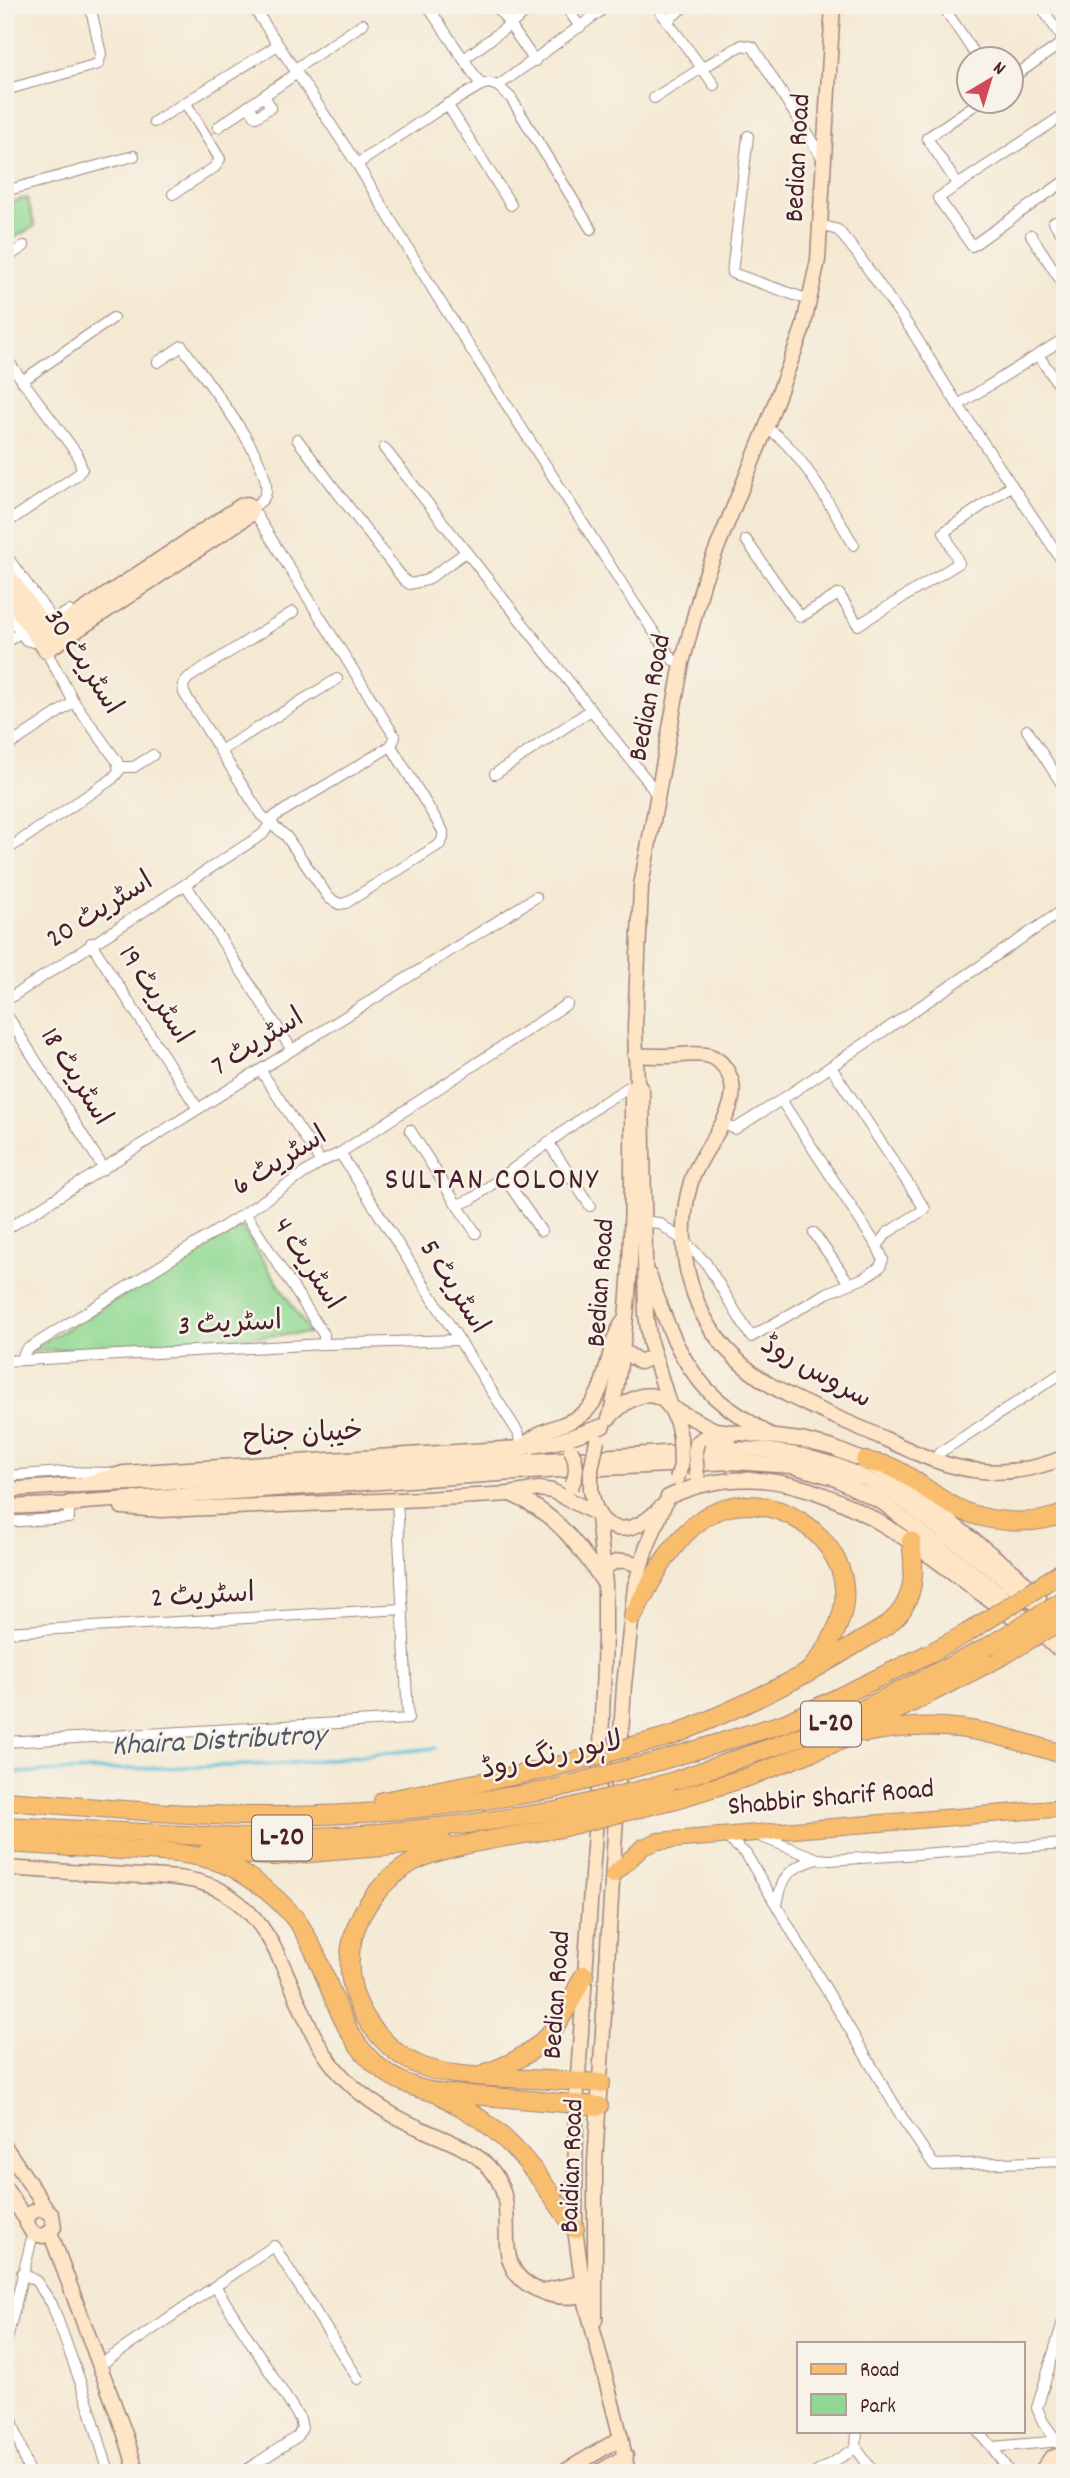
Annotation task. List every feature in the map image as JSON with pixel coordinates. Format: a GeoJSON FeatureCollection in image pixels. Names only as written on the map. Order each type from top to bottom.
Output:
{"type":"FeatureCollection","features":[{"type":"Feature","properties":{"kind":"highway"},"geometry":{"type":"LineString","coordinates":[[865,1461],[891,1467],[958,1509],[1006,1521],[1038,1522],[1065,1513]]}},
{"type":"Feature","properties":{"kind":"highway"},"geometry":{"type":"LineString","coordinates":[[633,1616],[664,1560],[692,1526],[725,1509],[754,1505],[772,1508],[810,1527],[833,1555],[842,1576],[844,1606],[839,1623],[823,1654],[807,1674]]}},
{"type":"Feature","properties":{"kind":"highway"},"geometry":{"type":"LineString","coordinates":[[332,1815],[392,1798],[543,1770],[674,1735],[738,1708],[807,1674],[874,1633],[902,1610],[914,1573],[911,1541]]}},
{"type":"Feature","properties":{"kind":"highway","name":"لاہور رنگ روڈ"},"geometry":{"type":"LineString","coordinates":[[5,1801],[242,1816],[332,1815],[459,1803],[550,1790],[663,1760],[785,1723],[967,1633],[1065,1570]]}},
{"type":"Feature","properties":{"kind":"highway","name":"لاہور رنگ روڈ"},"geometry":{"type":"LineString","coordinates":[[5,1826],[244,1838],[312,1837],[361,1835],[467,1824],[557,1811],[668,1783],[834,1723],[986,1648],[1065,1599]]}},
{"type":"Feature","properties":{"kind":"highway"},"geometry":{"type":"LineString","coordinates":[[601,2083],[437,2071],[420,2066],[391,2048],[359,2007],[351,1977],[352,1941],[364,1908],[373,1895],[397,1872],[430,1854],[556,1829],[680,1798],[751,1776],[852,1735],[1004,1655],[1065,1618]]}},
{"type":"Feature","properties":{"kind":"highway"},"geometry":{"type":"LineString","coordinates":[[852,1735],[918,1724],[944,1725],[986,1732],[1065,1755]]}},
{"type":"Feature","properties":{"kind":"highway"},"geometry":{"type":"LineString","coordinates":[[5,1843],[180,1854],[274,1856],[492,1840]]}},
{"type":"Feature","properties":{"kind":"highway"},"geometry":{"type":"LineString","coordinates":[[180,1854],[215,1860],[233,1868],[252,1879],[288,1910],[310,1944],[335,2006],[354,2041],[395,2078],[439,2094],[599,2106]]}},
{"type":"Feature","properties":{"kind":"highway"},"geometry":{"type":"LineString","coordinates":[[477,2076],[523,2058],[548,2038],[584,1975]]}},
{"type":"Feature","properties":{"kind":"highway"},"geometry":{"type":"LineString","coordinates":[[439,2094],[478,2118],[512,2144],[536,2172],[575,2229]]}},
{"type":"Feature","properties":{"kind":"main road","name":"Bedian Road"},"geometry":{"type":"LineString","coordinates":[[604,1428],[623,1351],[638,1221],[632,1091],[637,1082],[637,952],[641,886],[659,798],[671,713],[704,580],[766,428],[803,328],[818,260],[833,5]]}},
{"type":"Feature","properties":{"kind":"main road"},"geometry":{"type":"LineString","coordinates":[[49,637],[250,515],[252,508]]}},
{"type":"Feature","properties":{"kind":"main road","name":"اسٹریٹ 30"},"geometry":{"type":"LineString","coordinates":[[5,570],[49,637]]}},
{"type":"Feature","properties":{"kind":"main road","name":"اسٹریٹ 30"},"geometry":{"type":"LineString","coordinates":[[5,592],[49,637]]}},
{"type":"Feature","properties":{"kind":"main road","name":"سروس روڈ"},"geometry":{"type":"LineString","coordinates":[[635,1055],[668,1056],[697,1052],[715,1058],[728,1072],[734,1090],[733,1101],[691,1181],[687,1197],[685,1242],[689,1278],[700,1311],[719,1340],[742,1364],[765,1382],[788,1394],[935,1461],[963,1469],[994,1472],[1028,1468],[1065,1457]]}},
{"type":"Feature","properties":{"kind":"main road"},"geometry":{"type":"LineString","coordinates":[[633,1616],[635,1586],[640,1567],[681,1465],[680,1437],[654,1356],[646,1315],[644,1260],[638,1221]]}},
{"type":"Feature","properties":{"kind":"main road"},"geometry":{"type":"LineString","coordinates":[[644,1260],[671,1332],[701,1382],[730,1409],[770,1435]]}},
{"type":"Feature","properties":{"kind":"main road"},"geometry":{"type":"LineString","coordinates":[[552,1491],[558,1487],[571,1486],[575,1480],[576,1467],[571,1450],[563,1447],[534,1452],[523,1448],[539,1434],[575,1419],[589,1408],[600,1389],[617,1331],[625,1320]]}},
{"type":"Feature","properties":{"kind":"main road"},"geometry":{"type":"LineString","coordinates":[[623,1351],[640,1363],[654,1356]]}},
{"type":"Feature","properties":{"kind":"main road"},"geometry":{"type":"LineString","coordinates":[[598,1515],[591,1490],[592,1460],[604,1428],[625,1402],[638,1396],[652,1396],[709,1428],[819,1444],[865,1461],[907,1488],[1016,1573],[1065,1625]]}},
{"type":"Feature","properties":{"kind":"main road","name":"خیبان جناح"},"geometry":{"type":"LineString","coordinates":[[5,1490],[80,1485],[124,1473],[523,1448],[604,1428]]}},
{"type":"Feature","properties":{"kind":"main road"},"geometry":{"type":"LineString","coordinates":[[753,1433],[739,1439],[703,1438],[697,1443],[695,1451],[697,1475],[701,1478],[752,1475],[762,1476],[767,1482]]}},
{"type":"Feature","properties":{"kind":"main road"},"geometry":{"type":"LineString","coordinates":[[80,1485],[214,1480],[731,1449],[787,1453],[844,1468],[888,1491],[1065,1625]]}},
{"type":"Feature","properties":{"kind":"main road"},"geometry":{"type":"LineString","coordinates":[[5,1507],[560,1469],[733,1462],[792,1466],[832,1477],[883,1503],[999,1593],[1060,1651]]}},
{"type":"Feature","properties":{"kind":"main road"},"geometry":{"type":"LineString","coordinates":[[69,1503],[161,1510],[552,1491],[615,1527],[630,1529],[649,1518],[667,1500],[700,1484],[732,1480],[767,1482],[799,1487],[834,1498],[865,1513],[911,1541],[1060,1651]]}},
{"type":"Feature","properties":{"kind":"main road"},"geometry":{"type":"LineString","coordinates":[[510,1494],[534,1505],[568,1532],[604,1577],[612,1563],[620,1560],[627,1560],[640,1567]]}},
{"type":"Feature","properties":{"kind":"main road","name":"Bedian Road"},"geometry":{"type":"LineString","coordinates":[[598,1515],[604,1577],[601,1746],[576,2104],[575,2229],[577,2250],[590,2287],[594,2335],[628,2473]]}},
{"type":"Feature","properties":{"kind":"main road","name":"Baidian Road"},"geometry":{"type":"LineString","coordinates":[[590,2287],[624,1685],[633,1616]]}},
{"type":"Feature","properties":{"kind":"main road","name":"Shabbir Sharif Road"},"geometry":{"type":"LineString","coordinates":[[613,1875],[643,1847],[658,1840],[1065,1808]]}},
{"type":"Feature","properties":{"kind":"main road"},"geometry":{"type":"LineString","coordinates":[[5,1868],[188,1879],[220,1890],[239,1903],[270,1938],[322,2051],[352,2087],[388,2112],[460,2146],[485,2163],[495,2175],[502,2188],[508,2214],[507,2255],[510,2265],[523,2282],[559,2297],[590,2287]]}},
{"type":"Feature","properties":{"kind":"main road"},"geometry":{"type":"LineString","coordinates":[[5,2147],[54,2221],[38,2230]]}},
{"type":"Feature","properties":{"kind":"main road"},"geometry":{"type":"LineString","coordinates":[[5,2188],[38,2230],[99,2385],[127,2473]]}},
{"type":"Feature","properties":{"kind":"main road"},"geometry":{"type":"LineString","coordinates":[[48,2211],[41,2208],[29,2214],[100,2365],[136,2473]]}},
{"type":"Feature","properties":{"kind":"main road"},"geometry":{"type":"LineString","coordinates":[[560,2287],[571,2275],[577,2250]]}},
{"type":"Feature","properties":{"kind":"main road"},"geometry":{"type":"LineString","coordinates":[[540,2291],[560,2287],[590,2287]]}},
{"type":"Feature","properties":{"kind":"main road"},"geometry":{"type":"LineString","coordinates":[[562,2473],[621,2438]]}},
{"type":"Feature","properties":{"kind":"main road"},"geometry":{"type":"LineString","coordinates":[[1040,2473],[1062,2445]]}},
{"type":"Feature","properties":{"kind":"main road"},"geometry":{"type":"LineString","coordinates":[[597,2473],[625,2456]]}},
{"type":"Feature","properties":{"kind":"street"},"geometry":{"type":"LineString","coordinates":[[5,90],[98,64],[101,54],[90,5]]}},
{"type":"Feature","properties":{"kind":"street"},"geometry":{"type":"LineString","coordinates":[[252,5],[357,164],[446,309],[633,601],[673,660],[682,663]]}},
{"type":"Feature","properties":{"kind":"street"},"geometry":{"type":"LineString","coordinates":[[427,5],[481,85]]}},
{"type":"Feature","properties":{"kind":"street"},"geometry":{"type":"LineString","coordinates":[[496,5],[535,61]]}},
{"type":"Feature","properties":{"kind":"street"},"geometry":{"type":"LineString","coordinates":[[464,59],[536,5]]}},
{"type":"Feature","properties":{"kind":"street"},"geometry":{"type":"LineString","coordinates":[[565,5],[580,27]]}},
{"type":"Feature","properties":{"kind":"street"},"geometry":{"type":"LineString","coordinates":[[498,86],[609,5]]}},
{"type":"Feature","properties":{"kind":"street"},"geometry":{"type":"LineString","coordinates":[[656,5],[714,85]]}},
{"type":"Feature","properties":{"kind":"street"},"geometry":{"type":"LineString","coordinates":[[667,20],[685,5]]}},
{"type":"Feature","properties":{"kind":"street"},"geometry":{"type":"LineString","coordinates":[[942,5],[970,46]]}},
{"type":"Feature","properties":{"kind":"street"},"geometry":{"type":"LineString","coordinates":[[1024,69],[1064,41],[1041,5]]}},
{"type":"Feature","properties":{"kind":"street"},"geometry":{"type":"LineString","coordinates":[[218,127],[249,106],[256,117],[271,107],[264,96],[363,24]]}},
{"type":"Feature","properties":{"kind":"street"},"geometry":{"type":"LineString","coordinates":[[654,98],[735,47],[747,44],[753,47],[824,162]]}},
{"type":"Feature","properties":{"kind":"street"},"geometry":{"type":"LineString","coordinates":[[154,122],[278,45]]}},
{"type":"Feature","properties":{"kind":"street"},"geometry":{"type":"LineString","coordinates":[[357,164],[447,104],[489,83],[498,86],[511,97],[590,229]]}},
{"type":"Feature","properties":{"kind":"street"},"geometry":{"type":"LineString","coordinates":[[173,194],[215,167],[220,159],[185,102]]}},
{"type":"Feature","properties":{"kind":"street"},"geometry":{"type":"LineString","coordinates":[[447,104],[511,205]]}},
{"type":"Feature","properties":{"kind":"street"},"geometry":{"type":"LineString","coordinates":[[1065,114],[939,198],[972,246],[1065,181]]}},
{"type":"Feature","properties":{"kind":"street"},"geometry":{"type":"LineString","coordinates":[[958,185],[927,138],[959,116]]}},
{"type":"Feature","properties":{"kind":"street"},"geometry":{"type":"LineString","coordinates":[[748,136],[732,273],[809,300]]}},
{"type":"Feature","properties":{"kind":"street"},"geometry":{"type":"LineString","coordinates":[[5,191],[134,156]]}},
{"type":"Feature","properties":{"kind":"street"},"geometry":{"type":"LineString","coordinates":[[1054,222],[1065,239]]}},
{"type":"Feature","properties":{"kind":"street"},"geometry":{"type":"LineString","coordinates":[[820,225],[838,230],[856,253],[905,322],[1065,565]]}},
{"type":"Feature","properties":{"kind":"street"},"geometry":{"type":"LineString","coordinates":[[1031,236],[1065,287]]}},
{"type":"Feature","properties":{"kind":"street"},"geometry":{"type":"LineString","coordinates":[[5,259],[24,246]]}},
{"type":"Feature","properties":{"kind":"street"},"geometry":{"type":"LineString","coordinates":[[22,381],[113,318]]}},
{"type":"Feature","properties":{"kind":"street"},"geometry":{"type":"LineString","coordinates":[[958,405],[1065,338]]}},
{"type":"Feature","properties":{"kind":"street"},"geometry":{"type":"LineString","coordinates":[[158,362],[182,346],[257,455],[267,491],[264,499],[252,508],[394,732],[391,746],[443,831],[440,844],[346,903],[339,904],[329,898],[285,836],[261,815],[184,693],[183,685],[188,678],[293,612]]}},
{"type":"Feature","properties":{"kind":"street"},"geometry":{"type":"LineString","coordinates":[[1038,355],[1065,394]]}},
{"type":"Feature","properties":{"kind":"street"},"geometry":{"type":"LineString","coordinates":[[5,357],[77,454],[82,469],[78,475],[5,524]]}},
{"type":"Feature","properties":{"kind":"street"},"geometry":{"type":"LineString","coordinates":[[766,428],[791,447],[854,545]]}},
{"type":"Feature","properties":{"kind":"street"},"geometry":{"type":"LineString","coordinates":[[298,439],[404,580],[410,584],[418,584],[466,552]]}},
{"type":"Feature","properties":{"kind":"street"},"geometry":{"type":"LineString","coordinates":[[384,448],[659,798]]}},
{"type":"Feature","properties":{"kind":"street"},"geometry":{"type":"LineString","coordinates":[[746,540],[800,617],[839,594],[858,625],[959,563],[944,532],[1012,485]]}},
{"type":"Feature","properties":{"kind":"street"},"geometry":{"type":"LineString","coordinates":[[5,554],[49,637]]}},
{"type":"Feature","properties":{"kind":"street"},"geometry":{"type":"LineString","coordinates":[[5,610],[26,639],[33,642],[49,637],[68,611]]}},
{"type":"Feature","properties":{"kind":"street"},"geometry":{"type":"LineString","coordinates":[[5,643],[21,632]]}},
{"type":"Feature","properties":{"kind":"street","name":"اسٹریٹ 30"},"geometry":{"type":"LineString","coordinates":[[49,637],[74,702],[118,764]]}},
{"type":"Feature","properties":{"kind":"street"},"geometry":{"type":"LineString","coordinates":[[220,751],[337,679]]}},
{"type":"Feature","properties":{"kind":"street"},"geometry":{"type":"LineString","coordinates":[[5,748],[74,702]]}},
{"type":"Feature","properties":{"kind":"street"},"geometry":{"type":"LineString","coordinates":[[495,774],[591,710]]}},
{"type":"Feature","properties":{"kind":"street"},"geometry":{"type":"LineString","coordinates":[[1027,730],[1065,789]]}},
{"type":"Feature","properties":{"kind":"street","name":"اسٹریٹ 20"},"geometry":{"type":"LineString","coordinates":[[5,1001],[263,834],[275,816],[391,746]]}},
{"type":"Feature","properties":{"kind":"street"},"geometry":{"type":"LineString","coordinates":[[5,851],[112,779],[118,764],[134,767],[153,755]]}},
{"type":"Feature","properties":{"kind":"street"},"geometry":{"type":"LineString","coordinates":[[186,885],[292,1050]]}},
{"type":"Feature","properties":{"kind":"street","name":"اسٹریٹ 7"},"geometry":{"type":"LineString","coordinates":[[7,1225],[104,1169],[536,897]]}},
{"type":"Feature","properties":{"kind":"street"},"geometry":{"type":"LineString","coordinates":[[722,1123],[735,1129],[1065,909]]}},
{"type":"Feature","properties":{"kind":"street","name":"اسٹریٹ 19"},"geometry":{"type":"LineString","coordinates":[[92,943],[198,1109]]}},
{"type":"Feature","properties":{"kind":"street","name":"اسٹریٹ 6"},"geometry":{"type":"LineString","coordinates":[[20,1359],[26,1350],[245,1213],[321,1162],[340,1153],[566,1004]]}},
{"type":"Feature","properties":{"kind":"street","name":"اسٹریٹ 18"},"geometry":{"type":"LineString","coordinates":[[5,1012],[104,1169]]}},
{"type":"Feature","properties":{"kind":"street"},"geometry":{"type":"LineString","coordinates":[[831,1067],[925,1209],[887,1233],[877,1246]]}},
{"type":"Feature","properties":{"kind":"street"},"geometry":{"type":"LineString","coordinates":[[261,1071],[321,1162]]}},
{"type":"Feature","properties":{"kind":"street"},"geometry":{"type":"LineString","coordinates":[[457,1205],[472,1199],[601,1104],[637,1082]]}},
{"type":"Feature","properties":{"kind":"street"},"geometry":{"type":"LineString","coordinates":[[638,1221],[659,1223],[685,1242],[706,1263],[751,1338],[804,1306],[864,1278],[880,1267],[883,1259],[877,1246],[781,1100]]}},
{"type":"Feature","properties":{"kind":"street"},"geometry":{"type":"LineString","coordinates":[[410,1130],[477,1233]]}},
{"type":"Feature","properties":{"kind":"street"},"geometry":{"type":"LineString","coordinates":[[548,1142],[590,1206]]}},
{"type":"Feature","properties":{"kind":"street","name":"اسٹریٹ 5"},"geometry":{"type":"LineString","coordinates":[[340,1153],[519,1434],[523,1448]]}},
{"type":"Feature","properties":{"kind":"street"},"geometry":{"type":"LineString","coordinates":[[504,1177],[541,1231]]}},
{"type":"Feature","properties":{"kind":"street","name":"اسٹریٹ 4"},"geometry":{"type":"LineString","coordinates":[[245,1213],[324,1335],[324,1344]]}},
{"type":"Feature","properties":{"kind":"street"},"geometry":{"type":"LineString","coordinates":[[814,1233],[849,1283]]}},
{"type":"Feature","properties":{"kind":"street","name":"اسٹریٹ 3"},"geometry":{"type":"LineString","coordinates":[[5,1361],[324,1344],[458,1340]]}},
{"type":"Feature","properties":{"kind":"street"},"geometry":{"type":"LineString","coordinates":[[935,1461],[939,1453],[1065,1371]]}},
{"type":"Feature","properties":{"kind":"street"},"geometry":{"type":"LineString","coordinates":[[5,1476],[64,1472],[124,1473]]}},
{"type":"Feature","properties":{"kind":"street"},"geometry":{"type":"LineString","coordinates":[[5,1742],[408,1719],[397,1500]]}},
{"type":"Feature","properties":{"kind":"street"},"geometry":{"type":"LineString","coordinates":[[5,1522],[69,1518],[69,1503]]}},
{"type":"Feature","properties":{"kind":"street","name":"اسٹریٹ 2"},"geometry":{"type":"LineString","coordinates":[[5,1632],[403,1609]]}},
{"type":"Feature","properties":{"kind":"street"},"geometry":{"type":"LineString","coordinates":[[751,1833],[818,1859]]}},
{"type":"Feature","properties":{"kind":"street"},"geometry":{"type":"LineString","coordinates":[[724,1835],[746,1854],[903,2119],[934,2165],[1065,2161]]}},
{"type":"Feature","properties":{"kind":"street"},"geometry":{"type":"LineString","coordinates":[[777,1905],[781,1885],[789,1872],[794,1867],[818,1859],[1065,1844]]}},
{"type":"Feature","properties":{"kind":"street"},"geometry":{"type":"LineString","coordinates":[[5,2347],[22,2273],[38,2230]]}},
{"type":"Feature","properties":{"kind":"street"},"geometry":{"type":"LineString","coordinates":[[100,2365],[274,2246],[358,2379]]}},
{"type":"Feature","properties":{"kind":"street"},"geometry":{"type":"LineString","coordinates":[[22,2273],[36,2281],[52,2304],[89,2406],[109,2473]]}},
{"type":"Feature","properties":{"kind":"street"},"geometry":{"type":"LineString","coordinates":[[215,2286],[286,2396],[300,2419],[302,2428],[298,2436],[242,2473]]}},
{"type":"Feature","properties":{"kind":"street"},"geometry":{"type":"LineString","coordinates":[[1062,2445],[1043,2422],[1037,2408],[1064,2313]]}},
{"type":"Feature","properties":{"kind":"street"},"geometry":{"type":"LineString","coordinates":[[5,2412],[12,2420],[29,2473]]}},
{"type":"Feature","properties":{"kind":"street"},"geometry":{"type":"LineString","coordinates":[[858,2432],[856,2448],[874,2473]]}},
{"type":"Feature","properties":{"kind":"street"},"geometry":{"type":"LineString","coordinates":[[979,2432],[1010,2473]]}},
{"type":"Feature","properties":{"kind":"street"},"geometry":{"type":"LineString","coordinates":[[992,2447],[1062,2445]]}},
{"type":"Feature","properties":{"kind":"street"},"geometry":{"type":"LineString","coordinates":[[815,2473],[856,2448]]}},
{"type":"Feature","properties":{"kind":"green space"},"geometry":{"type":"Polygon","coordinates":[[[27,198],[35,226],[5,243],[5,203],[27,198]]]}},
{"type":"Feature","properties":{"kind":"green space"},"geometry":{"type":"Polygon","coordinates":[[[241,1226],[310,1333],[27,1352],[241,1226]]]}},
{"type":"Feature","properties":{"kind":"waterway","name":"Khaira Distributroy"},"geometry":{"type":"LineString","coordinates":[[5,1773],[283,1764],[435,1748]]}},
{"type":"Feature","properties":{"kind":"district","name":"SULTAN COLONY"},"geometry":{"type":"Point","coordinates":[492,1182]}}]}
